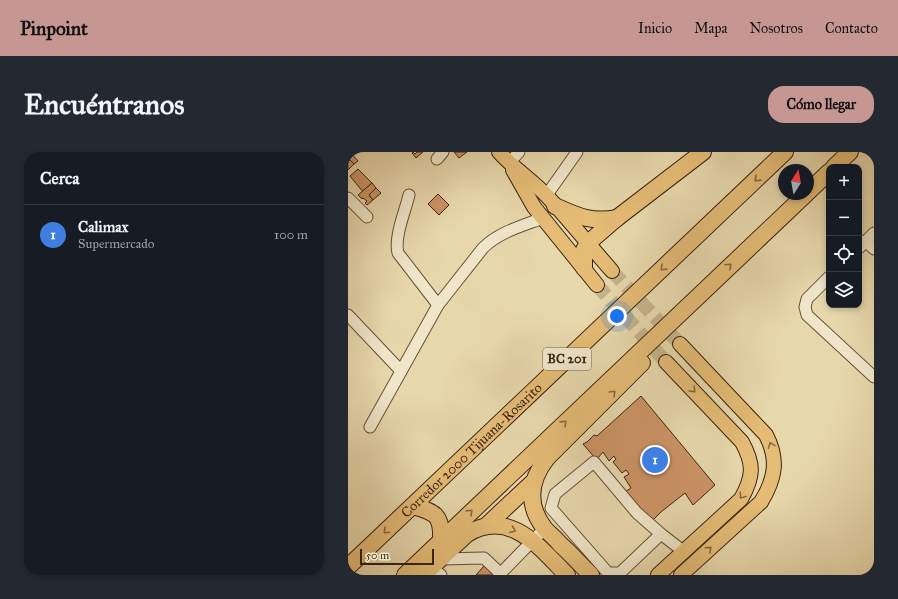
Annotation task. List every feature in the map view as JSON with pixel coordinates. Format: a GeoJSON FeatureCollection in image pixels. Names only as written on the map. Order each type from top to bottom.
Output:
{"type":"FeatureCollection","features":[{"type":"Feature","properties":{"kind":"highway"},"geometry":{"type":"LineString","coordinates":[[584,268],[584,250],[588,243],[617,218],[703,152]]}},
{"type":"Feature","properties":{"kind":"highway","name":"Corredor 2000 Tijuana-Rosarito"},"geometry":{"type":"LineString","coordinates":[[348,567],[785,152]]}},
{"type":"Feature","properties":{"kind":"highway"},"geometry":{"type":"LineString","coordinates":[[837,164],[850,152]]}},
{"type":"Feature","properties":{"kind":"highway"},"geometry":{"type":"LineString","coordinates":[[814,186],[826,175]]}},
{"type":"Feature","properties":{"kind":"highway","name":"BC 201"},"geometry":{"type":"LineString","coordinates":[[405,575],[441,539],[800,200]]}},
{"type":"Feature","properties":{"kind":"highway"},"geometry":{"type":"LineString","coordinates":[[551,201],[586,218],[605,220],[617,218]]}},
{"type":"Feature","properties":{"kind":"highway"},"geometry":{"type":"LineString","coordinates":[[591,575],[545,528],[535,511],[532,497],[533,482],[539,469],[547,458],[667,338],[716,278]]}},
{"type":"Feature","properties":{"kind":"highway"},"geometry":{"type":"LineString","coordinates":[[486,526],[533,482]]}},
{"type":"Feature","properties":{"kind":"highway"},"geometry":{"type":"LineString","coordinates":[[413,506],[432,512],[437,516],[442,530],[441,539]]}},
{"type":"Feature","properties":{"kind":"highway"},"geometry":{"type":"LineString","coordinates":[[434,569],[467,534],[475,529],[486,526],[501,526],[517,530],[533,540],[567,575]]}},
{"type":"Feature","properties":{"kind":"main road"},"geometry":{"type":"LineString","coordinates":[[499,152],[551,201],[612,271]]}},
{"type":"Feature","properties":{"kind":"main road"},"geometry":{"type":"LineString","coordinates":[[509,163],[534,208],[597,285]]}},
{"type":"Feature","properties":{"kind":"main road"},"geometry":{"type":"LineString","coordinates":[[680,344],[766,435],[772,446],[775,459],[770,488],[761,502],[681,575]]}},
{"type":"Feature","properties":{"kind":"main road"},"geometry":{"type":"LineString","coordinates":[[658,575],[741,498],[748,487],[752,464],[742,442],[666,362]]}},
{"type":"Feature","properties":{"kind":"street"},"geometry":{"type":"LineString","coordinates":[[509,163],[519,152]]}},
{"type":"Feature","properties":{"kind":"street"},"geometry":{"type":"LineString","coordinates":[[551,201],[577,152]]}},
{"type":"Feature","properties":{"kind":"street"},"geometry":{"type":"LineString","coordinates":[[409,195],[398,238],[398,253],[438,305]]}},
{"type":"Feature","properties":{"kind":"street"},"geometry":{"type":"LineString","coordinates":[[348,198],[367,217]]}},
{"type":"Feature","properties":{"kind":"street"},"geometry":{"type":"LineString","coordinates":[[370,427],[438,305],[490,241],[498,236],[543,218]]}},
{"type":"Feature","properties":{"kind":"street"},"geometry":{"type":"LineString","coordinates":[[866,246],[874,233]]}},
{"type":"Feature","properties":{"kind":"street"},"geometry":{"type":"LineString","coordinates":[[826,280],[807,299],[806,315],[874,377]]}},
{"type":"Feature","properties":{"kind":"street"},"geometry":{"type":"LineString","coordinates":[[348,315],[402,371]]}},
{"type":"Feature","properties":{"kind":"street"},"geometry":{"type":"LineString","coordinates":[[661,534],[620,574],[608,573],[551,508],[555,494],[594,462],[637,512],[661,534],[683,551]]}},
{"type":"Feature","properties":{"kind":"street"},"geometry":{"type":"LineString","coordinates":[[434,569],[484,558],[500,574],[545,528]]}},
{"type":"Feature","properties":{"kind":"street"},"geometry":{"type":"LineString","coordinates":[[556,540],[568,528]]}},
{"type":"Feature","properties":{"kind":"building"},"geometry":{"type":"Polygon","coordinates":[[[348,152],[350,152],[358,161],[354,164],[348,158],[348,152]]]}},
{"type":"Feature","properties":{"kind":"building"},"geometry":{"type":"Polygon","coordinates":[[[413,152],[415,154],[417,152],[423,152],[416,158],[412,153],[413,152]]]}},
{"type":"Feature","properties":{"kind":"building"},"geometry":{"type":"Polygon","coordinates":[[[454,152],[467,152],[459,158],[454,152]]]}},
{"type":"Feature","properties":{"kind":"building"},"geometry":{"type":"Polygon","coordinates":[[[348,158],[354,164],[348,170],[348,158]]]}},
{"type":"Feature","properties":{"kind":"building"},"geometry":{"type":"Polygon","coordinates":[[[358,169],[372,183],[363,192],[350,176],[358,169]]]}},
{"type":"Feature","properties":{"kind":"building"},"geometry":{"type":"Polygon","coordinates":[[[372,183],[376,188],[369,195],[373,200],[367,205],[365,203],[367,201],[358,195],[372,183]]]}},
{"type":"Feature","properties":{"kind":"building"},"geometry":{"type":"Polygon","coordinates":[[[376,188],[381,193],[373,200],[369,195],[376,188]]]}},
{"type":"Feature","properties":{"kind":"building"},"geometry":{"type":"Polygon","coordinates":[[[438,194],[449,205],[439,215],[428,204],[438,194]]]}},
{"type":"Feature","properties":{"kind":"building"},"geometry":{"type":"Polygon","coordinates":[[[641,396],[715,485],[693,505],[685,493],[650,523],[623,493],[631,488],[624,477],[629,474],[626,470],[622,473],[613,462],[616,459],[614,456],[609,461],[603,452],[598,458],[595,458],[583,444],[594,435],[597,436],[641,396]]]}},
{"type":"Feature","properties":{"kind":"building"},"geometry":{"type":"Polygon","coordinates":[[[484,566],[493,574],[476,575],[484,566]]]}},
{"type":"Feature","properties":{"kind":"tunnel"},"geometry":{"type":"LineString","coordinates":[[612,271],[680,344]]}},
{"type":"Feature","properties":{"kind":"tunnel"},"geometry":{"type":"LineString","coordinates":[[597,285],[666,362]]}},
{"type":"Feature","properties":{"kind":"place","name":"Calimax"},"geometry":{"type":"Point","coordinates":[655,460]}}]}
